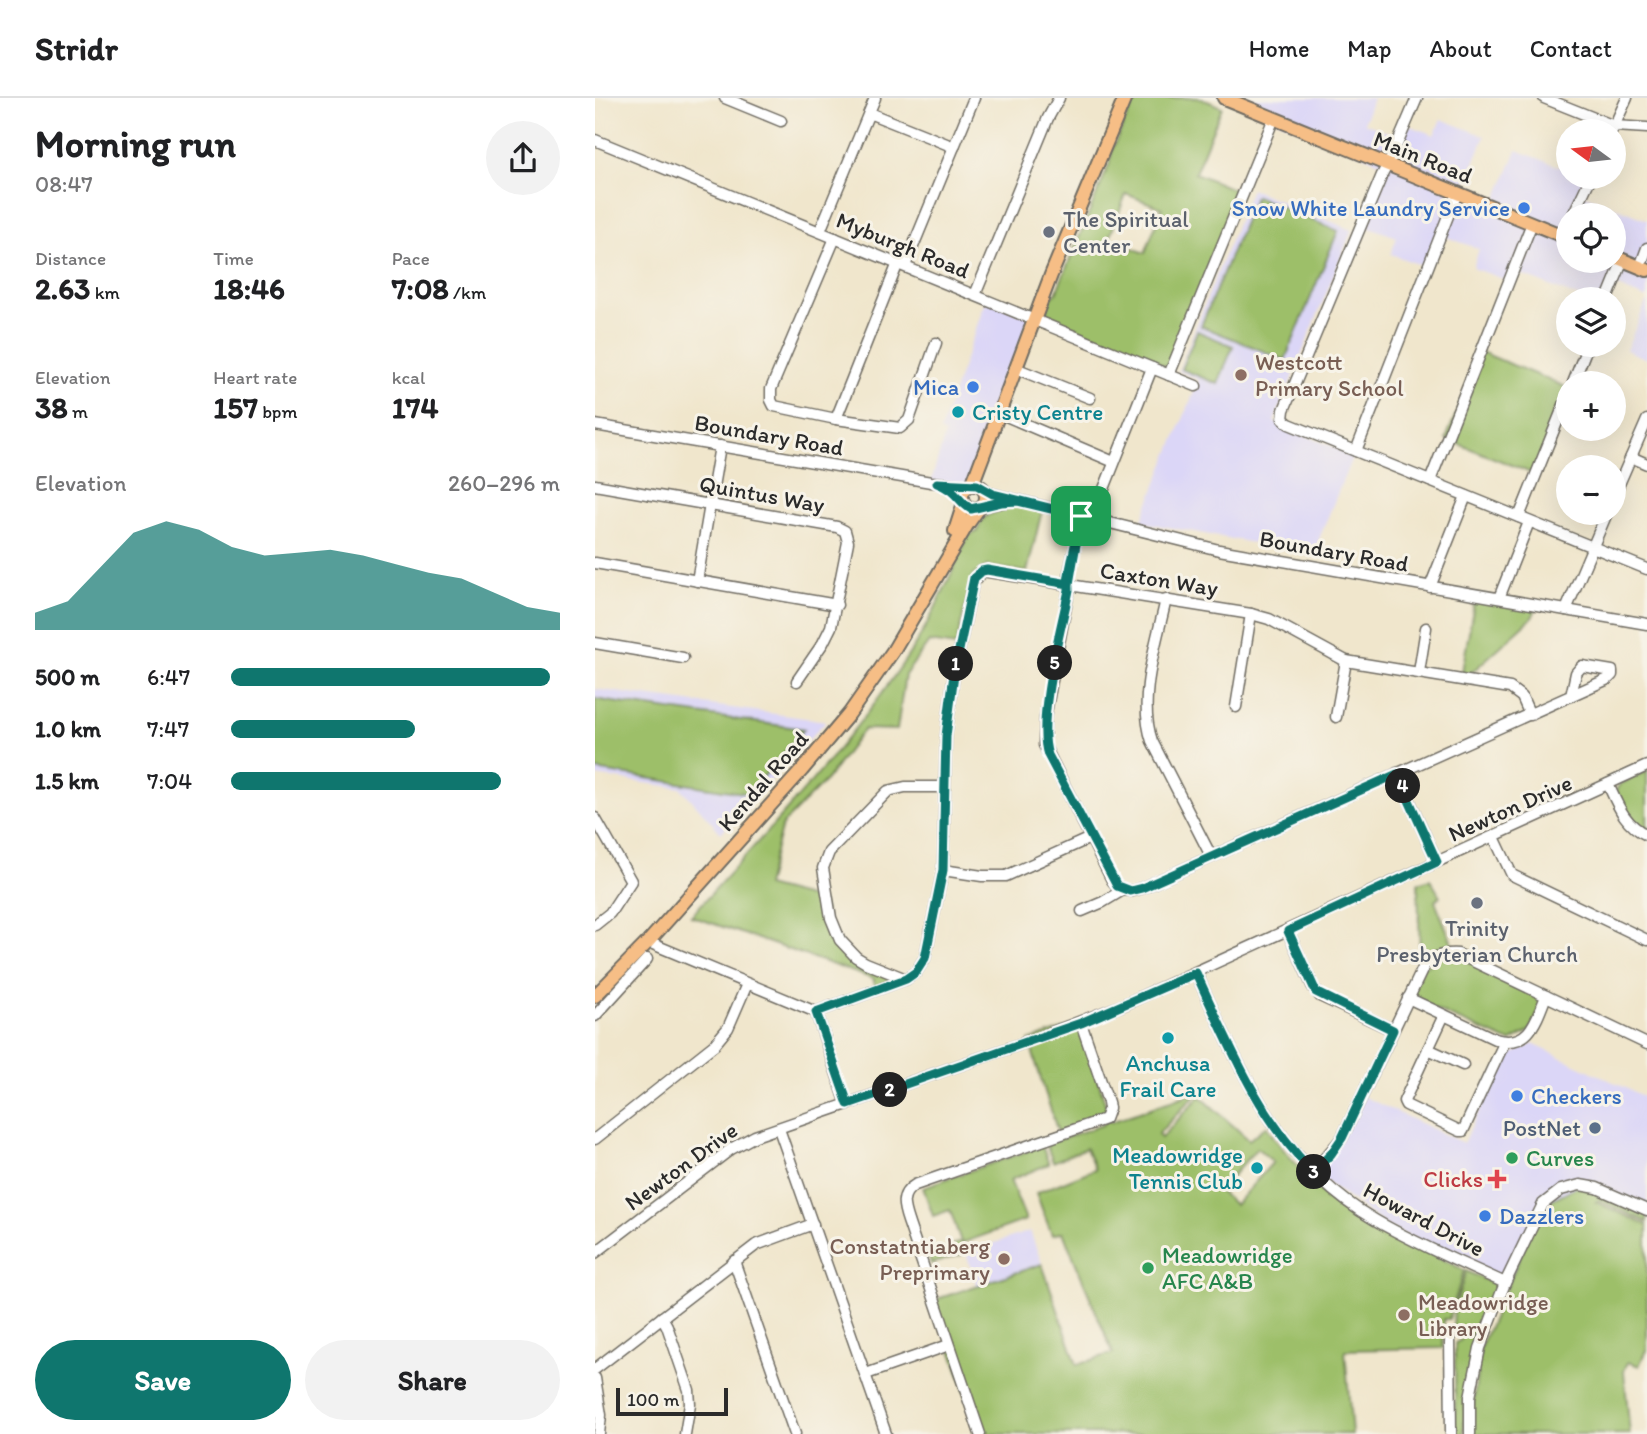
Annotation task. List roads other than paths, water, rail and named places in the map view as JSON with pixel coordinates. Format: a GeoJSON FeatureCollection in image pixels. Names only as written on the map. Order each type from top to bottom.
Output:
{"type":"FeatureCollection","features":[{"type":"Feature","properties":{"kind":"main road"},"geometry":{"type":"LineString","coordinates":[[978,488],[963,493],[963,502],[971,509],[980,507],[986,500],[978,488],[994,427],[1034,319],[1125,98]]}},
{"type":"Feature","properties":{"kind":"main road","name":"Main Road"},"geometry":{"type":"LineString","coordinates":[[1224,98],[1532,223],[1556,230]]}},
{"type":"Feature","properties":{"kind":"main road"},"geometry":{"type":"LineString","coordinates":[[1626,261],[1643,268]]}},
{"type":"Feature","properties":{"kind":"main road","name":"Kendal Road"},"geometry":{"type":"LineString","coordinates":[[938,574],[960,518],[963,502]]}},
{"type":"Feature","properties":{"kind":"main road","name":"Kendal Road"},"geometry":{"type":"LineString","coordinates":[[595,996],[648,942],[849,714],[893,651],[980,507]]}},
{"type":"Feature","properties":{"kind":"street"},"geometry":{"type":"LineString","coordinates":[[725,98],[781,121]]}},
{"type":"Feature","properties":{"kind":"street"},"geometry":{"type":"LineString","coordinates":[[820,231],[875,98]]}},
{"type":"Feature","properties":{"kind":"street"},"geometry":{"type":"LineString","coordinates":[[836,419],[974,98]]}},
{"type":"Feature","properties":{"kind":"street"},"geometry":{"type":"LineString","coordinates":[[975,295],[1048,118],[1059,98]]}},
{"type":"Feature","properties":{"kind":"street"},"geometry":{"type":"LineString","coordinates":[[1417,98],[1282,415],[1283,419],[1289,424],[1647,569]]}},
{"type":"Feature","properties":{"kind":"street"},"geometry":{"type":"LineString","coordinates":[[1544,98],[1591,119]]}},
{"type":"Feature","properties":{"kind":"street"},"geometry":{"type":"LineString","coordinates":[[1618,119],[1627,98]]}},
{"type":"Feature","properties":{"kind":"street"},"geometry":{"type":"LineString","coordinates":[[869,113],[954,147]]}},
{"type":"Feature","properties":{"kind":"street"},"geometry":{"type":"LineString","coordinates":[[1169,375],[1274,118]]}},
{"type":"Feature","properties":{"kind":"street"},"geometry":{"type":"LineString","coordinates":[[1626,129],[1647,128]]}},
{"type":"Feature","properties":{"kind":"street","name":"Myburgh Road"},"geometry":{"type":"LineString","coordinates":[[595,140],[1196,386]]}},
{"type":"Feature","properties":{"kind":"street"},"geometry":{"type":"LineString","coordinates":[[1356,451],[1458,193]]}},
{"type":"Feature","properties":{"kind":"street"},"geometry":{"type":"LineString","coordinates":[[1430,481],[1532,223]]}},
{"type":"Feature","properties":{"kind":"street"},"geometry":{"type":"LineString","coordinates":[[835,238],[771,389],[770,396],[774,405],[895,429],[904,427],[909,420],[936,343]]}},
{"type":"Feature","properties":{"kind":"street"},"geometry":{"type":"LineString","coordinates":[[1643,268],[1647,248]]}},
{"type":"Feature","properties":{"kind":"street"},"geometry":{"type":"LineString","coordinates":[[1015,368],[1090,398]]}},
{"type":"Feature","properties":{"kind":"street"},"geometry":{"type":"LineString","coordinates":[[1152,368],[1114,462],[1087,518],[1069,584],[1045,718],[1044,745],[1114,883],[1123,890],[1142,888],[1571,696]]}},
{"type":"Feature","properties":{"kind":"street"},"geometry":{"type":"LineString","coordinates":[[999,413],[1114,462]]}},
{"type":"Feature","properties":{"kind":"street"},"geometry":{"type":"LineString","coordinates":[[1626,468],[1647,420]]}},
{"type":"Feature","properties":{"kind":"street","name":"Boundary Road"},"geometry":{"type":"LineString","coordinates":[[595,425],[978,488],[1018,501],[1251,556],[1647,624]]}},
{"type":"Feature","properties":{"kind":"street"},"geometry":{"type":"LineString","coordinates":[[1519,517],[1556,425]]}},
{"type":"Feature","properties":{"kind":"street"},"geometry":{"type":"LineString","coordinates":[[697,581],[720,446]]}},
{"type":"Feature","properties":{"kind":"street"},"geometry":{"type":"LineString","coordinates":[[1631,457],[1647,464]]}},
{"type":"Feature","properties":{"kind":"street","name":"Boundary Road"},"geometry":{"type":"LineString","coordinates":[[937,483],[953,490],[963,502]]}},
{"type":"Feature","properties":{"kind":"street","name":"Quintus Way"},"geometry":{"type":"LineString","coordinates":[[595,485],[843,529],[848,539],[837,605],[824,643],[797,681]]}},
{"type":"Feature","properties":{"kind":"street"},"geometry":{"type":"LineString","coordinates":[[1430,587],[1466,496]]}},
{"type":"Feature","properties":{"kind":"street","name":"Boundary Road"},"geometry":{"type":"LineString","coordinates":[[980,507],[1018,501]]}},
{"type":"Feature","properties":{"kind":"street"},"geometry":{"type":"LineString","coordinates":[[1499,598],[1529,522]]}},
{"type":"Feature","properties":{"kind":"street"},"geometry":{"type":"LineString","coordinates":[[1566,610],[1602,525]]}},
{"type":"Feature","properties":{"kind":"street"},"geometry":{"type":"LineString","coordinates":[[595,564],[837,605]]}},
{"type":"Feature","properties":{"kind":"street","name":"Caxton Way"},"geometry":{"type":"LineString","coordinates":[[906,979],[916,972],[925,958],[943,870],[946,736],[954,674],[974,578],[982,571],[1251,614],[1269,619],[1346,661],[1510,688],[1522,697],[1530,715]]}},
{"type":"Feature","properties":{"kind":"street"},"geometry":{"type":"LineString","coordinates":[[1166,599],[1149,683],[1147,721],[1152,741],[1212,856]]}},
{"type":"Feature","properties":{"kind":"street"},"geometry":{"type":"LineString","coordinates":[[1236,707],[1251,614]]}},
{"type":"Feature","properties":{"kind":"street"},"geometry":{"type":"LineString","coordinates":[[1419,672],[1426,628]]}},
{"type":"Feature","properties":{"kind":"street"},"geometry":{"type":"LineString","coordinates":[[595,643],[684,658]]}},
{"type":"Feature","properties":{"kind":"street"},"geometry":{"type":"LineString","coordinates":[[1336,717],[1346,661]]}},
{"type":"Feature","properties":{"kind":"street","name":"Newton Drive"},"geometry":{"type":"LineString","coordinates":[[595,1254],[731,1149],[755,1136],[1081,1023],[1647,766]]}},
{"type":"Feature","properties":{"kind":"street"},"geometry":{"type":"LineString","coordinates":[[1397,774],[1437,862]]}},
{"type":"Feature","properties":{"kind":"street"},"geometry":{"type":"LineString","coordinates":[[1608,785],[1626,820],[1633,828],[1647,835]]}},
{"type":"Feature","properties":{"kind":"street"},"geometry":{"type":"LineString","coordinates":[[906,979],[866,963],[840,940],[831,918],[823,868],[829,852],[888,792],[905,788],[944,787]]}},
{"type":"Feature","properties":{"kind":"street"},"geometry":{"type":"LineString","coordinates":[[595,818],[631,884],[610,913],[595,925]]}},
{"type":"Feature","properties":{"kind":"street"},"geometry":{"type":"LineString","coordinates":[[1494,837],[1512,875],[1647,940]]}},
{"type":"Feature","properties":{"kind":"street"},"geometry":{"type":"LineString","coordinates":[[943,870],[982,876],[1006,876],[1090,838]]}},
{"type":"Feature","properties":{"kind":"street"},"geometry":{"type":"LineString","coordinates":[[1082,911],[1123,890]]}},
{"type":"Feature","properties":{"kind":"street"},"geometry":{"type":"LineString","coordinates":[[1288,931],[1316,992],[1393,1030]]}},
{"type":"Feature","properties":{"kind":"street"},"geometry":{"type":"LineString","coordinates":[[648,942],[816,1012],[906,979]]}},
{"type":"Feature","properties":{"kind":"street"},"geometry":{"type":"LineString","coordinates":[[1313,1172],[1342,1138],[1424,966],[1441,955],[1458,954],[1647,1044]]}},
{"type":"Feature","properties":{"kind":"street"},"geometry":{"type":"LineString","coordinates":[[595,1016],[647,958]]}},
{"type":"Feature","properties":{"kind":"street","name":"Howard Drive"},"geometry":{"type":"LineString","coordinates":[[1196,973],[1263,1111],[1289,1147],[1313,1172],[1328,1187],[1373,1219],[1505,1283]]}},
{"type":"Feature","properties":{"kind":"street"},"geometry":{"type":"LineString","coordinates":[[595,1139],[714,1045],[728,1028],[747,984]]}},
{"type":"Feature","properties":{"kind":"street"},"geometry":{"type":"LineString","coordinates":[[1408,998],[1505,1041],[1522,1038],[1530,1031],[1546,996]]}},
{"type":"Feature","properties":{"kind":"street"},"geometry":{"type":"LineString","coordinates":[[816,1012],[848,1104]]}},
{"type":"Feature","properties":{"kind":"street"},"geometry":{"type":"LineString","coordinates":[[1444,1015],[1404,1103],[1461,1132],[1505,1041]]}},
{"type":"Feature","properties":{"kind":"street"},"geometry":{"type":"LineString","coordinates":[[980,1434],[903,1206],[906,1194],[915,1185],[1102,1121],[1109,1108],[1081,1023]]}},
{"type":"Feature","properties":{"kind":"street"},"geometry":{"type":"LineString","coordinates":[[1428,1049],[1463,1065]]}},
{"type":"Feature","properties":{"kind":"street"},"geometry":{"type":"LineString","coordinates":[[779,1129],[886,1434]]}},
{"type":"Feature","properties":{"kind":"street"},"geometry":{"type":"LineString","coordinates":[[1470,1434],[1470,1397],[1477,1359],[1489,1320],[1540,1209],[1551,1196],[1575,1185],[1592,1186],[1647,1210]]}},
{"type":"Feature","properties":{"kind":"street"},"geometry":{"type":"LineString","coordinates":[[595,1369],[756,1245],[813,1224]]}},
{"type":"Feature","properties":{"kind":"street"},"geometry":{"type":"LineString","coordinates":[[734,1261],[795,1434]]}},
{"type":"Feature","properties":{"kind":"street"},"geometry":{"type":"LineString","coordinates":[[661,1317],[667,1326],[689,1390],[690,1404],[685,1434]]}},
{"type":"Feature","properties":{"kind":"street"},"geometry":{"type":"LineString","coordinates":[[1450,1335],[1451,1434]]}},
{"type":"Feature","properties":{"kind":"street"},"geometry":{"type":"LineString","coordinates":[[866,1374],[949,1345]]}},
{"type":"Feature","properties":{"kind":"street"},"geometry":{"type":"LineString","coordinates":[[595,1378],[601,1415],[599,1434]]}},
{"type":"Feature","properties":{"kind":"place","name":"Snow White Laundry Service"},"geometry":{"type":"Point","coordinates":[1524,208]}},
{"type":"Feature","properties":{"kind":"place","name":"The Spiritual Center"},"geometry":{"type":"Point","coordinates":[1049,232]}},
{"type":"Feature","properties":{"kind":"place","name":"Westcott Primary School"},"geometry":{"type":"Point","coordinates":[1241,375]}},
{"type":"Feature","properties":{"kind":"place","name":"Mica"},"geometry":{"type":"Point","coordinates":[973,387]}},
{"type":"Feature","properties":{"kind":"place","name":"Cristy Centre"},"geometry":{"type":"Point","coordinates":[958,412]}},
{"type":"Feature","properties":{"kind":"place","name":"Trinity Presbyterian Church"},"geometry":{"type":"Point","coordinates":[1477,903]}},
{"type":"Feature","properties":{"kind":"place","name":"Anchusa Frail Care"},"geometry":{"type":"Point","coordinates":[1168,1038]}},
{"type":"Feature","properties":{"kind":"place","name":"Checkers"},"geometry":{"type":"Point","coordinates":[1517,1096]}},
{"type":"Feature","properties":{"kind":"place","name":"PostNet"},"geometry":{"type":"Point","coordinates":[1595,1128]}},
{"type":"Feature","properties":{"kind":"place","name":"Curves"},"geometry":{"type":"Point","coordinates":[1512,1158]}},
{"type":"Feature","properties":{"kind":"place","name":"Meadowridge Tennis Club"},"geometry":{"type":"Point","coordinates":[1257,1168]}},
{"type":"Feature","properties":{"kind":"place","name":"Clicks"},"geometry":{"type":"Point","coordinates":[1497,1179]}},
{"type":"Feature","properties":{"kind":"place","name":"Dazzlers"},"geometry":{"type":"Point","coordinates":[1485,1216]}},
{"type":"Feature","properties":{"kind":"place","name":"Constatntiaberg Preprimary"},"geometry":{"type":"Point","coordinates":[1004,1259]}},
{"type":"Feature","properties":{"kind":"place","name":"Meadowridge AFC A&B"},"geometry":{"type":"Point","coordinates":[1148,1268]}},
{"type":"Feature","properties":{"kind":"place","name":"Meadowridge Library"},"geometry":{"type":"Point","coordinates":[1404,1315]}}]}
